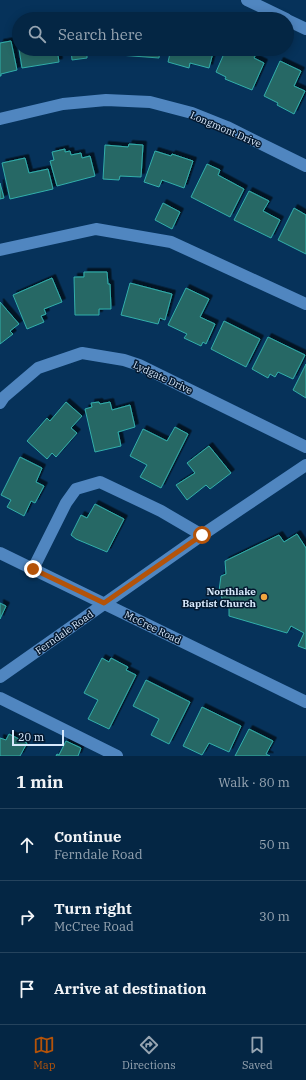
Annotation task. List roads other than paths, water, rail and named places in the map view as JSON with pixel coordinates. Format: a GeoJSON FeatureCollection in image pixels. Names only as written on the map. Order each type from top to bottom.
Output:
{"type":"FeatureCollection","features":[{"type":"Feature","properties":{"kind":"street"},"geometry":{"type":"LineString","coordinates":[[247,0],[272,12]]}},
{"type":"Feature","properties":{"kind":"street"},"geometry":{"type":"LineString","coordinates":[[294,23],[306,29]]}},
{"type":"Feature","properties":{"kind":"street","name":"Longmont Drive"},"geometry":{"type":"LineString","coordinates":[[0,119],[63,104],[106,100],[150,102],[192,113],[228,127],[306,166]]}},
{"type":"Feature","properties":{"kind":"street"},"geometry":{"type":"LineString","coordinates":[[0,250],[96,229],[171,242],[306,304]]}},
{"type":"Feature","properties":{"kind":"street","name":"Lydgate Drive"},"geometry":{"type":"LineString","coordinates":[[0,403],[4,397],[38,368],[82,353],[89,354],[124,360],[139,365],[306,447]]}},
{"type":"Feature","properties":{"kind":"street","name":"Ferndale Road"},"geometry":{"type":"LineString","coordinates":[[0,677],[104,603],[306,464]]}},
{"type":"Feature","properties":{"kind":"street"},"geometry":{"type":"LineString","coordinates":[[33,569],[66,503],[76,489],[100,482],[161,511],[202,535]]}},
{"type":"Feature","properties":{"kind":"street","name":"McCree Road"},"geometry":{"type":"LineString","coordinates":[[0,553],[306,702]]}},
{"type":"Feature","properties":{"kind":"street"},"geometry":{"type":"LineString","coordinates":[[0,698],[117,756]]}},
{"type":"Feature","properties":{"kind":"place","name":"Northlake Baptist Church"},"geometry":{"type":"Point","coordinates":[264,597]}}]}
